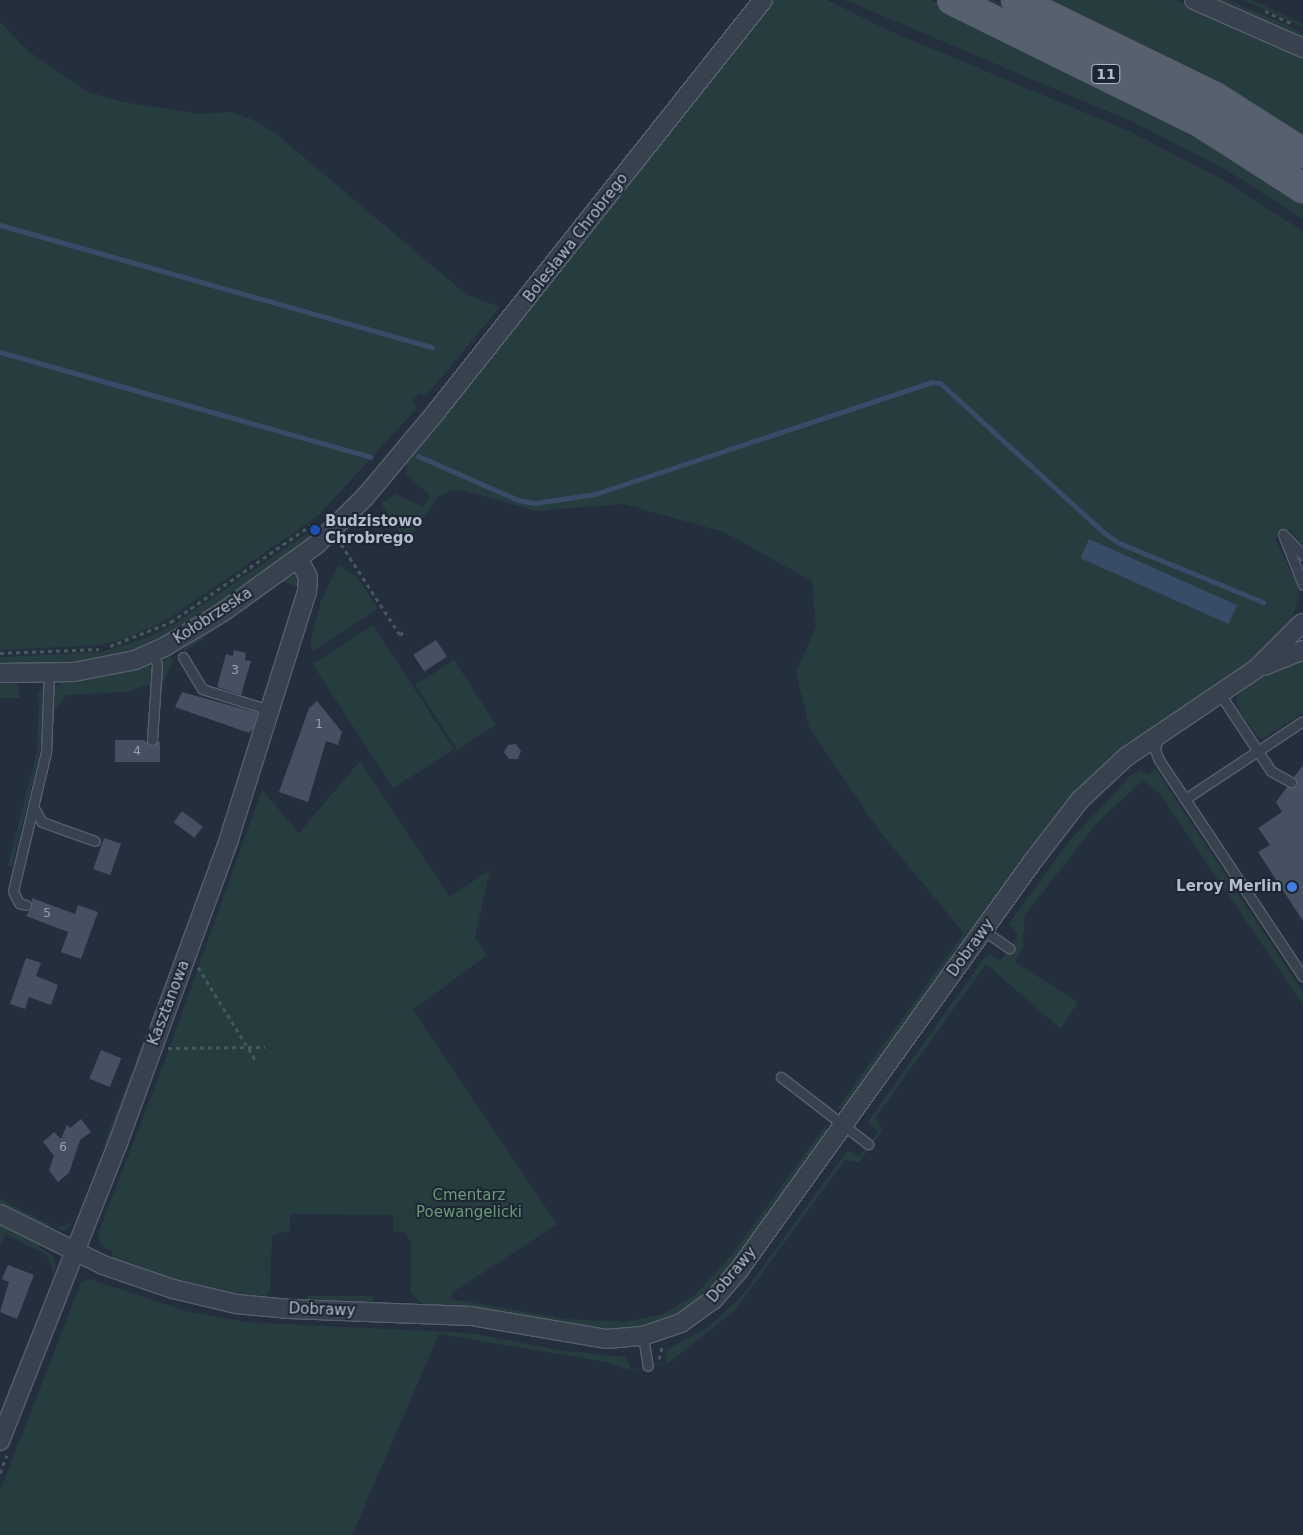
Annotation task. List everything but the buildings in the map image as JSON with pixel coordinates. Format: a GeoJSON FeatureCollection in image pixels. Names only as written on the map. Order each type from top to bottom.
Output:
{"type":"FeatureCollection","features":[{"type":"Feature","properties":{"kind":"main road","name":"11"},"geometry":{"type":"LineString","coordinates":[[952,0],[1200,122],[1303,188]]}},
{"type":"Feature","properties":{"kind":"main road","name":"11"},"geometry":{"type":"LineString","coordinates":[[1016,0],[1206,93],[1303,152]]}},
{"type":"Feature","properties":{"kind":"street","name":"Bolesława Chrobrego"},"geometry":{"type":"LineString","coordinates":[[386,473],[763,0]]}},
{"type":"Feature","properties":{"kind":"street"},"geometry":{"type":"LineString","coordinates":[[1194,0],[1303,48]]}},
{"type":"Feature","properties":{"kind":"street","name":"Kołobrzeska"},"geometry":{"type":"LineString","coordinates":[[0,673],[49,672],[112,667],[153,653],[223,612],[298,558],[340,522],[386,473]]}},
{"type":"Feature","properties":{"kind":"street","name":"Kasztanowa"},"geometry":{"type":"LineString","coordinates":[[0,1441],[75,1252],[189,951],[270,710],[307,592],[308,577],[298,558]]}},
{"type":"Feature","properties":{"kind":"street","name":"Dobrawy"},"geometry":{"type":"LineString","coordinates":[[0,1214],[75,1252],[148,1281],[236,1304],[290,1309],[461,1315],[607,1339],[644,1336],[681,1323],[698,1313],[727,1286],[842,1124],[1080,800],[1126,757],[1256,669],[1303,624],[1303,609]]}},
{"type":"Feature","properties":{"kind":"street","name":"Dobrawy"},"geometry":{"type":"LineString","coordinates":[[1256,669],[1303,650]]}},
{"type":"Feature","properties":{"kind":"lane"},"geometry":{"type":"LineString","coordinates":[[1303,556],[1283,534],[1303,585]]}},
{"type":"Feature","properties":{"kind":"lane"},"geometry":{"type":"LineString","coordinates":[[152,740],[156,664],[153,653]]}},
{"type":"Feature","properties":{"kind":"lane"},"geometry":{"type":"LineString","coordinates":[[183,657],[202,688],[270,710]]}},
{"type":"Feature","properties":{"kind":"lane"},"geometry":{"type":"LineString","coordinates":[[26,905],[19,903],[13,891],[46,752],[49,672]]}},
{"type":"Feature","properties":{"kind":"lane"},"geometry":{"type":"LineString","coordinates":[[1220,694],[1271,772],[1291,782]]}},
{"type":"Feature","properties":{"kind":"lane"},"geometry":{"type":"LineString","coordinates":[[1185,799],[1303,721]]}},
{"type":"Feature","properties":{"kind":"lane"},"geometry":{"type":"LineString","coordinates":[[1159,736],[1156,756],[1303,977]]}},
{"type":"Feature","properties":{"kind":"lane"},"geometry":{"type":"LineString","coordinates":[[33,807],[42,822],[95,841]]}},
{"type":"Feature","properties":{"kind":"lane"},"geometry":{"type":"LineString","coordinates":[[984,930],[1009,948]]}},
{"type":"Feature","properties":{"kind":"lane"},"geometry":{"type":"LineString","coordinates":[[781,1077],[868,1144]]}},
{"type":"Feature","properties":{"kind":"lane"},"geometry":{"type":"LineString","coordinates":[[644,1336],[648,1366]]}},
{"type":"Feature","properties":{"kind":"path"},"geometry":{"type":"LineString","coordinates":[[0,653],[101,648],[136,638],[171,622],[314,523]]}},
{"type":"Feature","properties":{"kind":"path"},"geometry":{"type":"LineString","coordinates":[[339,541],[397,630],[400,634],[403,632]]}},
{"type":"Feature","properties":{"kind":"path"},"geometry":{"type":"LineString","coordinates":[[197,964],[256,1061]]}},
{"type":"Feature","properties":{"kind":"path"},"geometry":{"type":"LineString","coordinates":[[165,1048],[265,1047]]}},
{"type":"Feature","properties":{"kind":"green space"},"geometry":{"type":"Polygon","coordinates":[[[772,0],[827,0],[890,31],[1129,131],[1220,178],[1303,231],[1303,546],[1290,529],[1275,538],[1298,587],[1299,597],[1289,629],[1245,667],[1120,752],[846,1108],[837,1109],[964,933],[880,832],[809,727],[796,672],[816,627],[812,581],[724,532],[624,504],[535,511],[462,490],[450,491],[438,496],[406,543],[381,503],[396,494],[423,507],[431,496],[406,475],[407,459],[772,0]]]}},
{"type":"Feature","properties":{"kind":"green space"},"geometry":{"type":"Polygon","coordinates":[[[845,0],[931,0],[1138,101],[1303,200],[1303,219],[1225,169],[1133,122],[845,0]]]}},
{"type":"Feature","properties":{"kind":"green space"},"geometry":{"type":"Polygon","coordinates":[[[974,0],[994,0],[1151,75],[1303,165],[1303,176],[974,0]]]}},
{"type":"Feature","properties":{"kind":"green space"},"geometry":{"type":"Polygon","coordinates":[[[1038,0],[1175,0],[1303,57],[1303,141],[1038,0]]]}},
{"type":"Feature","properties":{"kind":"green space"},"geometry":{"type":"Polygon","coordinates":[[[1215,0],[1228,0],[1286,25],[1303,34],[1303,39],[1215,0]]]}},
{"type":"Feature","properties":{"kind":"green space"},"geometry":{"type":"Polygon","coordinates":[[[1243,0],[1252,0],[1303,24],[1303,27],[1243,0]]]}},
{"type":"Feature","properties":{"kind":"green space"},"geometry":{"type":"Polygon","coordinates":[[[0,22],[28,51],[88,92],[123,102],[199,114],[230,112],[251,119],[275,133],[467,295],[500,307],[426,396],[420,393],[412,401],[418,407],[318,516],[168,619],[127,638],[101,645],[0,650],[0,22]]]}},
{"type":"Feature","properties":{"kind":"green space"},"geometry":{"type":"Polygon","coordinates":[[[423,412],[381,468],[331,520],[329,518],[371,474],[423,412]]]}},
{"type":"Feature","properties":{"kind":"green space"},"geometry":{"type":"Polygon","coordinates":[[[321,524],[324,527],[311,539],[220,604],[164,639],[133,652],[74,664],[0,665],[0,657],[102,652],[146,638],[173,625],[321,524]]]}},
{"type":"Feature","properties":{"kind":"green space"},"geometry":{"type":"Polygon","coordinates":[[[338,565],[357,577],[378,609],[313,651],[310,643],[321,601],[338,565]]]}},
{"type":"Feature","properties":{"kind":"green space"},"geometry":{"type":"Polygon","coordinates":[[[297,576],[300,580],[299,588],[281,581],[183,653],[185,644],[286,577],[297,576]]]}},
{"type":"Feature","properties":{"kind":"green space"},"geometry":{"type":"Polygon","coordinates":[[[373,625],[454,749],[393,788],[313,664],[373,625]]]}},
{"type":"Feature","properties":{"kind":"green space"},"geometry":{"type":"Polygon","coordinates":[[[169,654],[173,660],[163,684],[160,683],[162,662],[169,654]]]}},
{"type":"Feature","properties":{"kind":"green space"},"geometry":{"type":"Polygon","coordinates":[[[1303,656],[1303,713],[1264,738],[1258,738],[1237,708],[1236,696],[1270,671],[1303,656]]]}},
{"type":"Feature","properties":{"kind":"green space"},"geometry":{"type":"Polygon","coordinates":[[[454,660],[496,725],[457,750],[415,685],[454,660]]]}},
{"type":"Feature","properties":{"kind":"green space"},"geometry":{"type":"Polygon","coordinates":[[[149,664],[152,669],[152,683],[127,692],[67,695],[54,710],[54,689],[65,680],[102,677],[149,664]]]}},
{"type":"Feature","properties":{"kind":"green space"},"geometry":{"type":"Polygon","coordinates":[[[0,681],[17,681],[20,698],[0,698],[0,681]]]}},
{"type":"Feature","properties":{"kind":"green space"},"geometry":{"type":"Polygon","coordinates":[[[40,689],[44,689],[40,752],[12,867],[8,866],[37,751],[39,697],[36,697],[40,689]]]}},
{"type":"Feature","properties":{"kind":"green space","name":"Cmentarz Poewangelicki"},"geometry":{"type":"Polygon","coordinates":[[[360,761],[450,897],[490,870],[475,937],[487,955],[413,1010],[557,1224],[452,1293],[451,1299],[566,1319],[627,1322],[663,1314],[694,1296],[732,1255],[826,1125],[826,1135],[736,1262],[708,1294],[677,1316],[642,1328],[608,1331],[473,1309],[423,1305],[411,1293],[411,1242],[404,1232],[393,1232],[393,1215],[290,1214],[290,1231],[277,1233],[272,1237],[270,1291],[262,1299],[192,1287],[110,1260],[113,1252],[101,1246],[98,1234],[169,1050],[173,1049],[174,1046],[170,1046],[198,969],[201,973],[199,965],[262,790],[299,833],[360,761]]]}},
{"type":"Feature","properties":{"kind":"green space"},"geometry":{"type":"Polygon","coordinates":[[[1156,769],[1303,992],[1303,1005],[1160,794],[1143,780],[1096,824],[1025,915],[1023,946],[1015,962],[1078,1002],[1061,1029],[986,964],[876,1117],[882,1131],[859,1162],[845,1160],[735,1310],[670,1362],[631,1371],[606,1362],[439,1334],[352,1535],[0,1535],[0,1491],[81,1283],[89,1279],[186,1311],[245,1322],[470,1333],[566,1351],[626,1357],[631,1370],[667,1362],[666,1350],[708,1327],[741,1297],[846,1152],[851,1151],[860,1157],[878,1131],[869,1124],[869,1120],[985,957],[990,954],[1000,961],[1006,953],[1018,935],[1009,924],[1066,845],[1129,777],[1139,770],[1148,775],[1156,769]]]}},
{"type":"Feature","properties":{"kind":"green space"},"geometry":{"type":"Polygon","coordinates":[[[204,878],[205,883],[181,949],[177,951],[204,878]]]}},
{"type":"Feature","properties":{"kind":"green space"},"geometry":{"type":"Polygon","coordinates":[[[172,965],[174,969],[140,1061],[134,1065],[172,965]]]}},
{"type":"Feature","properties":{"kind":"green space"},"geometry":{"type":"Polygon","coordinates":[[[131,1073],[133,1080],[109,1144],[103,1147],[131,1073]]]}},
{"type":"Feature","properties":{"kind":"green space"},"geometry":{"type":"Polygon","coordinates":[[[0,1199],[57,1228],[72,1223],[65,1231],[50,1226],[47,1230],[0,1205],[0,1199]]]}},
{"type":"Feature","properties":{"kind":"green space"},"geometry":{"type":"Polygon","coordinates":[[[0,1222],[41,1243],[39,1247],[53,1256],[56,1267],[47,1290],[53,1272],[47,1255],[6,1234],[0,1245],[0,1222]]]}},
{"type":"Feature","properties":{"kind":"green space"},"geometry":{"type":"Polygon","coordinates":[[[307,1296],[373,1296],[373,1304],[307,1304],[307,1296]]]}},
{"type":"Feature","properties":{"kind":"water"},"geometry":{"type":"Polygon","coordinates":[[[1089,539],[1237,605],[1228,624],[1080,558],[1089,539]]]}},
{"type":"Feature","properties":{"kind":"waterway"},"geometry":{"type":"LineString","coordinates":[[0,225],[432,347]]}},
{"type":"Feature","properties":{"kind":"waterway"},"geometry":{"type":"LineString","coordinates":[[0,352],[370,457]]}},
{"type":"Feature","properties":{"kind":"waterway"},"geometry":{"type":"LineString","coordinates":[[418,456],[518,500],[535,503],[595,494],[931,382],[940,383],[1103,532],[1119,543],[1263,602]]}},
{"type":"Feature","properties":{"kind":"place","name":"Budzistowo Chrobrego"},"geometry":{"type":"Point","coordinates":[315,530]}},
{"type":"Feature","properties":{"kind":"place","name":"Leroy Merlin"},"geometry":{"type":"Point","coordinates":[1292,887]}}]}
